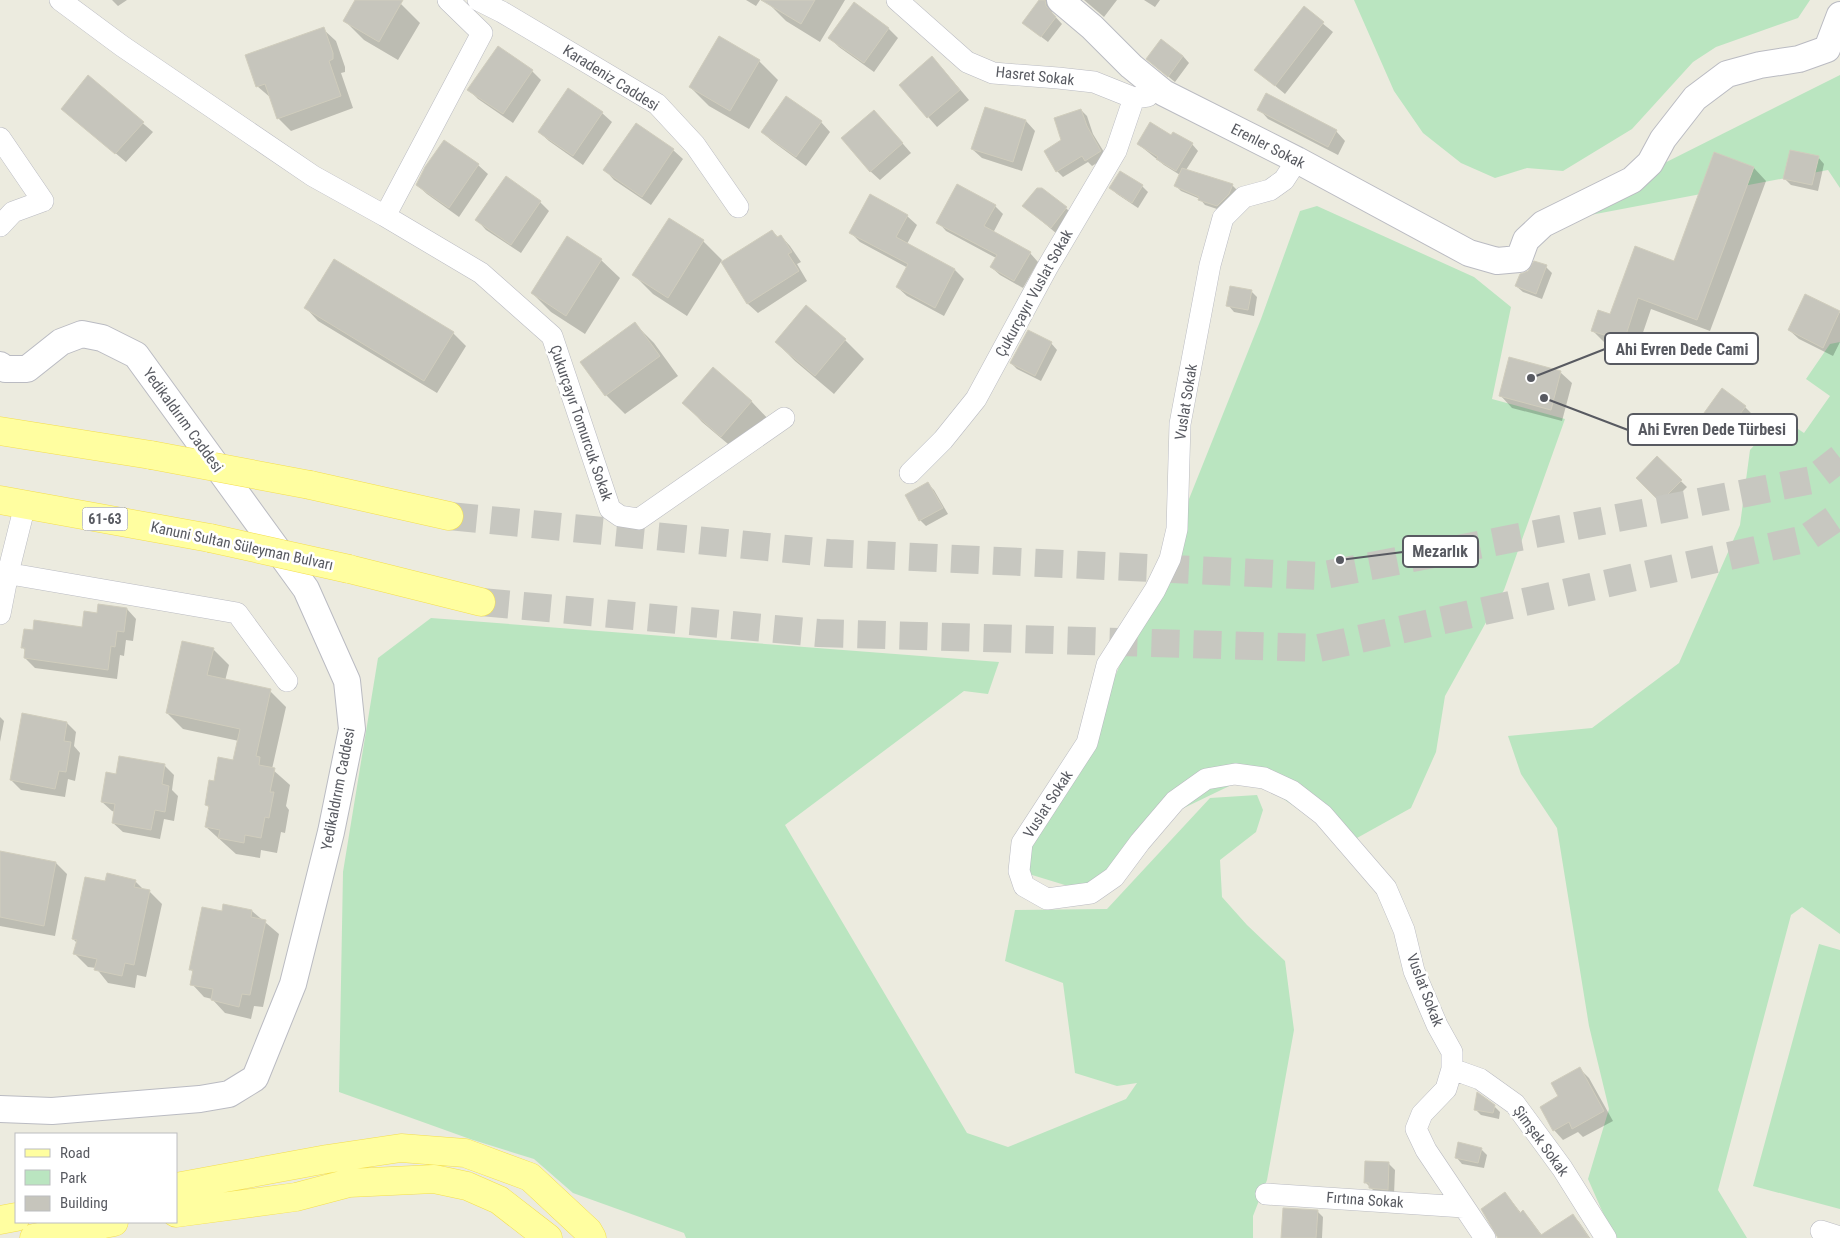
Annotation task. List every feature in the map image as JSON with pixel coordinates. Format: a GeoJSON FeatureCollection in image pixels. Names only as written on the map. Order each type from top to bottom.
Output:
{"type":"FeatureCollection","features":[{"type":"Feature","properties":{"kind":"main road"},"geometry":{"type":"LineString","coordinates":[[0,432],[151,455],[310,485],[449,516]]}},
{"type":"Feature","properties":{"kind":"main road","name":"Kanuni Sultan Süleyman Bulvarı"},"geometry":{"type":"LineString","coordinates":[[12,503],[210,538],[348,569],[481,602]]}},
{"type":"Feature","properties":{"kind":"main road"},"geometry":{"type":"LineString","coordinates":[[178,1187],[327,1159],[401,1148],[465,1153],[530,1177],[588,1231],[592,1238]]}},
{"type":"Feature","properties":{"kind":"main road"},"geometry":{"type":"LineString","coordinates":[[178,1214],[296,1198],[349,1183],[434,1180],[467,1186],[499,1200],[548,1238]]}},
{"type":"Feature","properties":{"kind":"main road"},"geometry":{"type":"LineString","coordinates":[[0,1220],[15,1217]]}},
{"type":"Feature","properties":{"kind":"main road"},"geometry":{"type":"LineString","coordinates":[[34,1238],[109,1223]]}},
{"type":"Feature","properties":{"kind":"street","name":"Çukurçayır Tomurcuk Sokak"},"geometry":{"type":"LineString","coordinates":[[60,0],[122,46],[313,176],[481,273],[552,336],[610,509],[620,516],[639,519],[784,418]]}},
{"type":"Feature","properties":{"kind":"street"},"geometry":{"type":"LineString","coordinates":[[385,216],[482,33],[448,0]]}},
{"type":"Feature","properties":{"kind":"street","name":"Karadeniz Caddesi"},"geometry":{"type":"LineString","coordinates":[[478,0],[502,12],[657,104],[695,145],[738,207]]}},
{"type":"Feature","properties":{"kind":"street","name":"Hasret Sokak"},"geometry":{"type":"LineString","coordinates":[[897,0],[967,62],[993,73],[1094,82],[1134,98]]}},
{"type":"Feature","properties":{"kind":"street","name":"Erenler Sokak"},"geometry":{"type":"LineString","coordinates":[[1060,0],[1131,66],[1164,93],[1297,160],[1469,253],[1497,261],[1519,259],[1526,240],[1544,224],[1632,180],[1650,163],[1663,139],[1695,98],[1728,74],[1760,65],[1799,59],[1826,48],[1840,15]]}},
{"type":"Feature","properties":{"kind":"street"},"geometry":{"type":"LineString","coordinates":[[1134,98],[1164,93]]}},
{"type":"Feature","properties":{"kind":"street","name":"Çukurçayır Vuslat Sokak"},"geometry":{"type":"LineString","coordinates":[[910,473],[943,440],[976,399],[1047,268],[1116,151],[1134,98]]}},
{"type":"Feature","properties":{"kind":"street"},"geometry":{"type":"LineString","coordinates":[[0,138],[44,201],[13,212],[2,222]]}},
{"type":"Feature","properties":{"kind":"street","name":"Vuslat Sokak"},"geometry":{"type":"LineString","coordinates":[[1297,160],[1284,180],[1270,190],[1244,197],[1223,218],[1210,265],[1180,424],[1177,529],[1170,560],[1155,590],[1107,665],[1087,743],[1022,843],[1019,871],[1024,886],[1047,899],[1091,893],[1114,877],[1140,842],[1175,801],[1206,779],[1235,774],[1264,778],[1292,791],[1323,815],[1386,888],[1404,930],[1414,971],[1437,1025],[1452,1052],[1452,1070],[1446,1090],[1422,1114],[1416,1129],[1426,1150],[1485,1238]]}},
{"type":"Feature","properties":{"kind":"street","name":"Yedikaldırım Caddesi"},"geometry":{"type":"LineString","coordinates":[[0,365],[5,369],[26,369],[61,342],[82,334],[102,338],[136,355],[306,589],[347,681],[352,729],[331,832],[295,974],[255,1078],[229,1094],[200,1099],[52,1111],[0,1109]]}},
{"type":"Feature","properties":{"kind":"street"},"geometry":{"type":"LineString","coordinates":[[0,614],[12,503]]}},
{"type":"Feature","properties":{"kind":"street"},"geometry":{"type":"LineString","coordinates":[[4,572],[237,613],[287,681]]}},
{"type":"Feature","properties":{"kind":"street","name":"Şimşek Sokak"},"geometry":{"type":"LineString","coordinates":[[1452,1070],[1480,1079],[1515,1104],[1562,1168],[1606,1238]]}},
{"type":"Feature","properties":{"kind":"street","name":"Fırtına Sokak"},"geometry":{"type":"LineString","coordinates":[[1266,1194],[1464,1207]]}},
{"type":"Feature","properties":{"kind":"green space"},"geometry":{"type":"Polygon","coordinates":[[[1354,0],[1810,0],[1798,18],[1716,47],[1693,62],[1632,129],[1563,171],[1527,168],[1495,178],[1461,163],[1423,133],[1394,91],[1354,0]]]}},
{"type":"Feature","properties":{"kind":"green space"},"geometry":{"type":"Polygon","coordinates":[[[1840,75],[1840,188],[1828,170],[1543,224],[1840,75]]]}},
{"type":"Feature","properties":{"kind":"green space"},"geometry":{"type":"Polygon","coordinates":[[[1317,206],[1474,277],[1511,307],[1492,399],[1565,419],[1504,590],[1445,696],[1436,752],[1411,808],[1348,843],[1250,776],[1159,820],[1091,893],[1019,871],[1087,743],[1177,529],[1261,319],[1300,211],[1317,206]]]}},
{"type":"Feature","properties":{"kind":"green space"},"geometry":{"type":"Polygon","coordinates":[[[1840,342],[1840,934],[1802,907],[1791,915],[1718,1190],[1747,1238],[1614,1238],[1588,1179],[1609,1109],[1589,1026],[1557,828],[1521,774],[1508,736],[1592,728],[1679,663],[1740,525],[1750,450],[1780,417],[1804,433],[1830,396],[1806,379],[1830,344],[1840,342]]]}},
{"type":"Feature","properties":{"kind":"green space"},"geometry":{"type":"Polygon","coordinates":[[[431,618],[999,662],[988,694],[964,691],[785,825],[967,1133],[1008,1147],[1126,1099],[1137,1083],[1117,1086],[1075,1073],[1063,983],[1005,961],[1015,910],[1107,909],[1210,798],[1257,795],[1263,810],[1256,832],[1220,860],[1222,897],[1247,925],[1285,961],[1294,1030],[1267,1180],[1253,1216],[1253,1238],[686,1238],[684,1233],[573,1193],[534,1159],[470,1139],[339,1092],[343,872],[378,658],[431,618]]]}},
{"type":"Feature","properties":{"kind":"green space"},"geometry":{"type":"Polygon","coordinates":[[[1819,944],[1840,950],[1840,1209],[1753,1186],[1819,944]]]}},
{"type":"Feature","properties":{"kind":"building"},"geometry":{"type":"Polygon","coordinates":[[[355,0],[403,0],[379,42],[343,21],[355,0]]]}},
{"type":"Feature","properties":{"kind":"building"},"geometry":{"type":"Polygon","coordinates":[[[761,0],[815,0],[801,24],[761,0]]]}},
{"type":"Feature","properties":{"kind":"building"},"geometry":{"type":"Polygon","coordinates":[[[1039,0],[1045,0],[1046,6],[1056,17],[1041,37],[1022,23],[1039,0]]]}},
{"type":"Feature","properties":{"kind":"building"},"geometry":{"type":"Polygon","coordinates":[[[854,2],[889,28],[864,63],[828,38],[854,2]]]}},
{"type":"Feature","properties":{"kind":"building"},"geometry":{"type":"Polygon","coordinates":[[[1304,6],[1324,22],[1275,86],[1254,70],[1304,6]]]}},
{"type":"Feature","properties":{"kind":"building"},"geometry":{"type":"Polygon","coordinates":[[[324,27],[333,53],[333,59],[329,61],[341,96],[277,119],[265,84],[256,87],[245,55],[324,27]]]}},
{"type":"Feature","properties":{"kind":"building"},"geometry":{"type":"Polygon","coordinates":[[[719,36],[760,60],[730,111],[689,87],[719,36]]]}},
{"type":"Feature","properties":{"kind":"building"},"geometry":{"type":"Polygon","coordinates":[[[1161,39],[1183,56],[1168,77],[1146,59],[1161,39]]]}},
{"type":"Feature","properties":{"kind":"building"},"geometry":{"type":"Polygon","coordinates":[[[498,46],[533,70],[503,114],[467,90],[498,46]]]}},
{"type":"Feature","properties":{"kind":"building"},"geometry":{"type":"Polygon","coordinates":[[[932,56],[960,90],[927,118],[899,85],[932,56]]]}},
{"type":"Feature","properties":{"kind":"building"},"geometry":{"type":"Polygon","coordinates":[[[88,75],[144,122],[115,154],[61,109],[88,75]]]}},
{"type":"Feature","properties":{"kind":"building"},"geometry":{"type":"Polygon","coordinates":[[[568,88],[603,112],[573,156],[538,132],[568,88]]]}},
{"type":"Feature","properties":{"kind":"building"},"geometry":{"type":"Polygon","coordinates":[[[1266,93],[1337,130],[1328,147],[1257,110],[1266,93]]]}},
{"type":"Feature","properties":{"kind":"building"},"geometry":{"type":"Polygon","coordinates":[[[786,96],[822,121],[796,157],[761,132],[786,96]]]}},
{"type":"Feature","properties":{"kind":"building"},"geometry":{"type":"Polygon","coordinates":[[[985,107],[1026,120],[1013,162],[971,149],[985,107]]]}},
{"type":"Feature","properties":{"kind":"building"},"geometry":{"type":"Polygon","coordinates":[[[1081,109],[1087,126],[1101,151],[1085,161],[1082,156],[1056,172],[1044,151],[1061,140],[1054,118],[1081,109]]]}},
{"type":"Feature","properties":{"kind":"building"},"geometry":{"type":"Polygon","coordinates":[[[874,110],[903,143],[870,172],[841,138],[874,110]]]}},
{"type":"Feature","properties":{"kind":"building"},"geometry":{"type":"Polygon","coordinates":[[[1150,122],[1171,135],[1173,132],[1193,143],[1176,171],[1156,159],[1158,157],[1137,144],[1150,122]]]}},
{"type":"Feature","properties":{"kind":"building"},"geometry":{"type":"Polygon","coordinates":[[[636,123],[674,149],[642,197],[603,170],[636,123]]]}},
{"type":"Feature","properties":{"kind":"building"},"geometry":{"type":"Polygon","coordinates":[[[444,140],[479,164],[449,208],[416,185],[425,167],[444,140]]]}},
{"type":"Feature","properties":{"kind":"building"},"geometry":{"type":"Polygon","coordinates":[[[1790,150],[1819,156],[1812,185],[1783,179],[1790,150]]]}},
{"type":"Feature","properties":{"kind":"building"},"geometry":{"type":"Polygon","coordinates":[[[1714,152],[1754,167],[1697,320],[1638,298],[1624,341],[1591,331],[1598,310],[1610,314],[1635,246],[1674,261],[1714,152]]]}},
{"type":"Feature","properties":{"kind":"building"},"geometry":{"type":"Polygon","coordinates":[[[1182,168],[1233,184],[1229,194],[1217,206],[1198,200],[1199,197],[1174,186],[1182,168]]]}},
{"type":"Feature","properties":{"kind":"building"},"geometry":{"type":"Polygon","coordinates":[[[1120,171],[1143,185],[1132,203],[1109,188],[1120,171]]]}},
{"type":"Feature","properties":{"kind":"building"},"geometry":{"type":"Polygon","coordinates":[[[506,176],[541,201],[511,245],[475,220],[506,176]]]}},
{"type":"Feature","properties":{"kind":"building"},"geometry":{"type":"Polygon","coordinates":[[[957,184],[996,205],[984,226],[1031,252],[1014,281],[990,267],[997,255],[936,223],[957,184]]]}},
{"type":"Feature","properties":{"kind":"building"},"geometry":{"type":"Polygon","coordinates":[[[1037,188],[1042,188],[1067,207],[1051,228],[1022,206],[1037,188]]]}},
{"type":"Feature","properties":{"kind":"building"},"geometry":{"type":"Polygon","coordinates":[[[870,194],[908,215],[896,237],[955,269],[935,308],[896,287],[908,264],[849,233],[870,194]]]}},
{"type":"Feature","properties":{"kind":"building"},"geometry":{"type":"Polygon","coordinates":[[[669,218],[704,240],[668,298],[632,275],[669,218]]]}},
{"type":"Feature","properties":{"kind":"building"},"geometry":{"type":"Polygon","coordinates":[[[772,230],[777,237],[781,235],[792,252],[788,254],[799,271],[747,304],[721,262],[772,230]]]}},
{"type":"Feature","properties":{"kind":"building"},"geometry":{"type":"Polygon","coordinates":[[[567,236],[602,259],[566,316],[531,293],[567,236]]]}},
{"type":"Feature","properties":{"kind":"building"},"geometry":{"type":"Polygon","coordinates":[[[334,259],[454,332],[424,381],[304,308],[334,259]]]}},
{"type":"Feature","properties":{"kind":"building"},"geometry":{"type":"Polygon","coordinates":[[[1534,261],[1547,265],[1536,294],[1515,286],[1520,274],[1528,271],[1534,261]]]}},
{"type":"Feature","properties":{"kind":"building"},"geometry":{"type":"Polygon","coordinates":[[[1230,286],[1252,290],[1248,310],[1226,306],[1230,286]]]}},
{"type":"Feature","properties":{"kind":"building"},"geometry":{"type":"Polygon","coordinates":[[[1805,294],[1840,311],[1823,348],[1788,330],[1805,294]]]}},
{"type":"Feature","properties":{"kind":"building"},"geometry":{"type":"Polygon","coordinates":[[[806,305],[846,339],[815,376],[775,342],[806,305]]]}},
{"type":"Feature","properties":{"kind":"building"},"geometry":{"type":"Polygon","coordinates":[[[635,322],[660,356],[605,396],[580,362],[635,322]]]}},
{"type":"Feature","properties":{"kind":"building"},"geometry":{"type":"Polygon","coordinates":[[[1028,330],[1052,342],[1035,376],[1010,363],[1028,330]]]}},
{"type":"Feature","properties":{"kind":"building"},"geometry":{"type":"Polygon","coordinates":[[[1509,357],[1561,371],[1551,410],[1499,396],[1509,357]]]}},
{"type":"Feature","properties":{"kind":"building"},"geometry":{"type":"Polygon","coordinates":[[[713,367],[752,401],[721,437],[682,403],[713,367]]]}},
{"type":"Feature","properties":{"kind":"building"},"geometry":{"type":"Polygon","coordinates":[[[1722,388],[1746,406],[1728,430],[1704,413],[1722,388]]]}},
{"type":"Feature","properties":{"kind":"building"},"geometry":{"type":"Polygon","coordinates":[[[1657,456],[1682,480],[1660,502],[1636,478],[1657,456]]]}},
{"type":"Feature","properties":{"kind":"building"},"geometry":{"type":"Polygon","coordinates":[[[928,482],[943,508],[919,521],[905,495],[928,482]]]}},
{"type":"Feature","properties":{"kind":"building"},"geometry":{"type":"Polygon","coordinates":[[[98,604],[127,608],[124,632],[117,631],[115,647],[111,646],[108,670],[24,658],[25,648],[21,648],[24,629],[33,630],[34,620],[82,627],[84,611],[97,613],[98,604]]]}},
{"type":"Feature","properties":{"kind":"building"},"geometry":{"type":"Polygon","coordinates":[[[182,641],[214,648],[207,675],[271,689],[256,756],[260,757],[259,765],[275,768],[270,792],[274,792],[269,818],[265,817],[261,838],[245,835],[244,843],[218,838],[220,830],[205,827],[209,806],[205,805],[209,780],[214,781],[218,757],[233,760],[240,729],[166,713],[182,641]]]}},
{"type":"Feature","properties":{"kind":"building"},"geometry":{"type":"Polygon","coordinates":[[[22,713],[67,722],[64,741],[71,742],[66,772],[59,771],[55,789],[10,780],[22,713]]]}},
{"type":"Feature","properties":{"kind":"building"},"geometry":{"type":"Polygon","coordinates":[[[119,756],[165,764],[162,784],[169,786],[165,812],[155,810],[151,830],[112,823],[115,804],[101,802],[106,772],[116,774],[119,756]]]}},
{"type":"Feature","properties":{"kind":"building"},"geometry":{"type":"Polygon","coordinates":[[[0,851],[56,862],[44,926],[0,917],[0,851]]]}},
{"type":"Feature","properties":{"kind":"building"},"geometry":{"type":"Polygon","coordinates":[[[107,873],[136,880],[134,887],[150,890],[134,965],[125,963],[122,976],[94,970],[97,959],[73,954],[77,940],[72,939],[85,877],[105,881],[107,873]]]}},
{"type":"Feature","properties":{"kind":"building"},"geometry":{"type":"Polygon","coordinates":[[[223,904],[252,910],[251,917],[266,920],[250,995],[242,994],[239,1007],[211,1000],[213,989],[190,985],[193,970],[189,970],[202,907],[222,911],[223,904]]]}},
{"type":"Feature","properties":{"kind":"building"},"geometry":{"type":"Polygon","coordinates":[[[1580,1067],[1604,1111],[1572,1129],[1569,1122],[1553,1131],[1540,1107],[1558,1096],[1551,1083],[1580,1067]]]}},
{"type":"Feature","properties":{"kind":"building"},"geometry":{"type":"Polygon","coordinates":[[[1477,1092],[1495,1105],[1493,1113],[1474,1110],[1477,1092]]]}},
{"type":"Feature","properties":{"kind":"building"},"geometry":{"type":"Polygon","coordinates":[[[1458,1142],[1482,1148],[1478,1163],[1455,1158],[1458,1142]]]}},
{"type":"Feature","properties":{"kind":"building"},"geometry":{"type":"Polygon","coordinates":[[[1365,1161],[1389,1162],[1388,1190],[1369,1188],[1369,1183],[1364,1183],[1365,1161]]]}},
{"type":"Feature","properties":{"kind":"building"},"geometry":{"type":"Polygon","coordinates":[[[1505,1192],[1520,1213],[1523,1210],[1541,1235],[1573,1214],[1589,1238],[1498,1238],[1481,1209],[1505,1192]]]}},
{"type":"Feature","properties":{"kind":"building"},"geometry":{"type":"Polygon","coordinates":[[[1283,1208],[1318,1210],[1316,1238],[1281,1238],[1283,1208]]]}},
{"type":"Feature","properties":{"kind":"tunnel"},"geometry":{"type":"LineString","coordinates":[[449,516],[829,553],[1320,576],[1812,480],[1840,458]]}},
{"type":"Feature","properties":{"kind":"tunnel"},"geometry":{"type":"LineString","coordinates":[[481,602],[819,633],[1319,648],[1805,539],[1840,515]]}},
{"type":"Feature","properties":{"kind":"place","name":"Ahi Evren Dede Cami"},"geometry":{"type":"Point","coordinates":[1531,378]}},
{"type":"Feature","properties":{"kind":"place","name":"Ahi Evren Dede Türbesi"},"geometry":{"type":"Point","coordinates":[1544,398]}},
{"type":"Feature","properties":{"kind":"place","name":"Mezarlık"},"geometry":{"type":"Point","coordinates":[1340,560]}}]}
